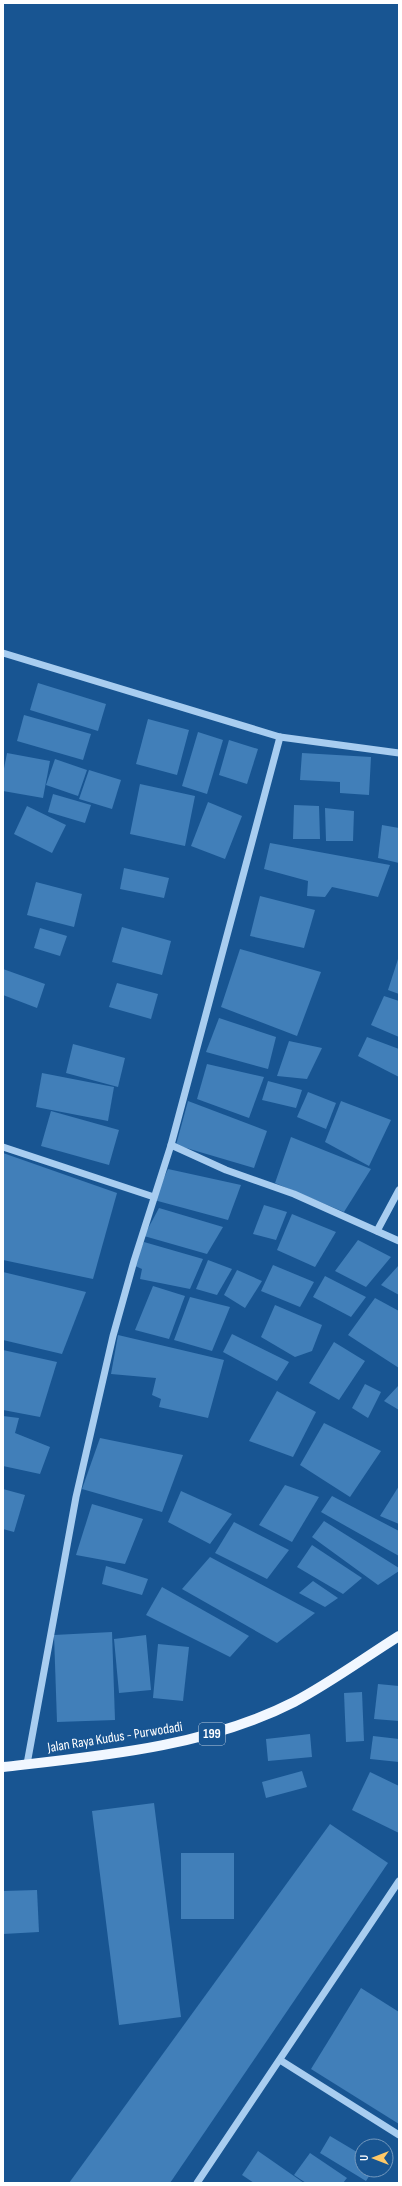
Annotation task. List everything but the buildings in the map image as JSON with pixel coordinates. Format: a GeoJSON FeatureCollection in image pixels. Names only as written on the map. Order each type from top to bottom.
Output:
{"type":"FeatureCollection","features":[{"type":"Feature","properties":{"kind":"main road","name":"Jalan Raya Kudus - Purwodadi"},"geometry":{"type":"LineString","coordinates":[[3,1767],[161,1746],[219,1733],[293,1702],[399,1636]]}},
{"type":"Feature","properties":{"kind":"street"},"geometry":{"type":"LineString","coordinates":[[3,653],[280,737],[399,753]]}},
{"type":"Feature","properties":{"kind":"street"},"geometry":{"type":"LineString","coordinates":[[27,1764],[76,1497],[113,1336],[171,1145],[280,737]]}},
{"type":"Feature","properties":{"kind":"street"},"geometry":{"type":"LineString","coordinates":[[171,1145],[226,1170],[294,1194],[399,1241]]}},
{"type":"Feature","properties":{"kind":"street"},"geometry":{"type":"LineString","coordinates":[[3,1147],[154,1197]]}},
{"type":"Feature","properties":{"kind":"street"},"geometry":{"type":"LineString","coordinates":[[377,1231],[399,1190]]}},
{"type":"Feature","properties":{"kind":"street"},"geometry":{"type":"LineString","coordinates":[[197,2183],[399,1882]]}},
{"type":"Feature","properties":{"kind":"street"},"geometry":{"type":"LineString","coordinates":[[280,2060],[399,2135]]}}]}
